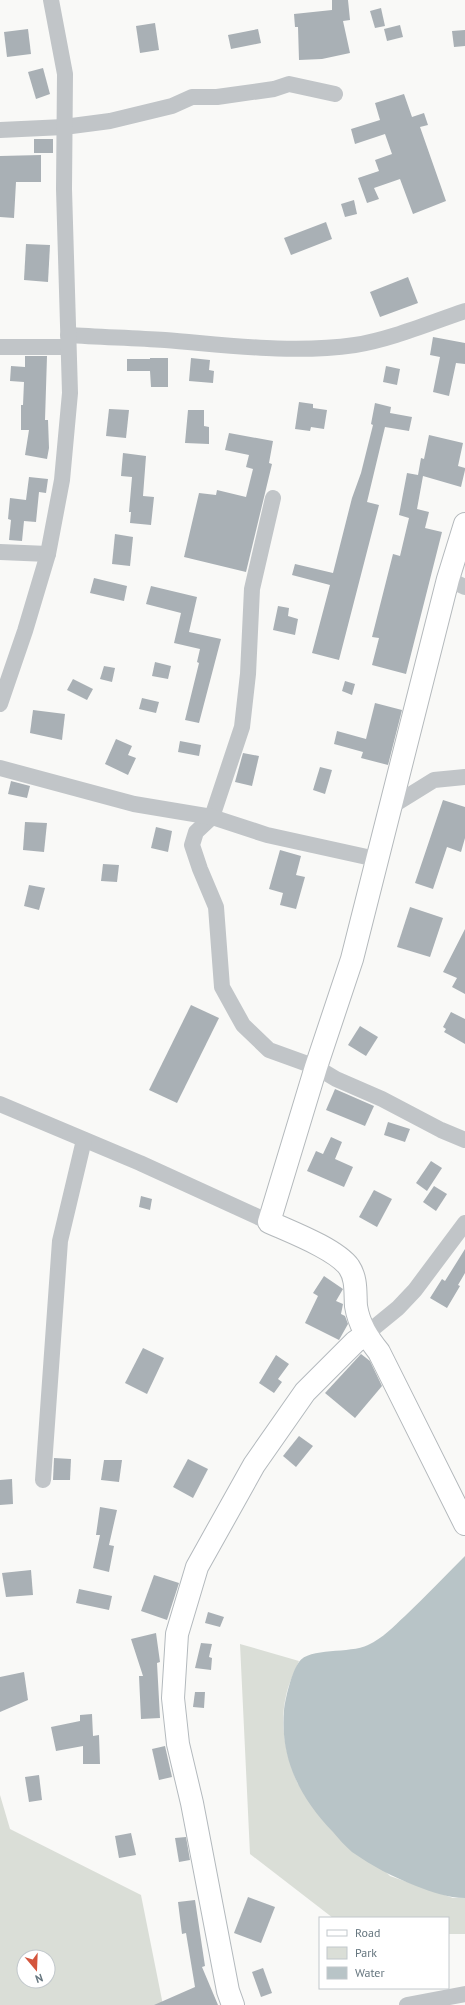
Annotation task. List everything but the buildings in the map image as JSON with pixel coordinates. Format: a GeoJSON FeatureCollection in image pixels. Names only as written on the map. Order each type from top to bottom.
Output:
{"type":"FeatureCollection","features":[{"type":"Feature","properties":{"kind":"main road"},"geometry":{"type":"LineString","coordinates":[[465,524],[457,583],[376,859],[352,959],[316,1067],[270,1222],[338,1255],[349,1268],[356,1289],[356,1306],[366,1335],[379,1352],[465,1524]]}},
{"type":"Feature","properties":{"kind":"main road"},"geometry":{"type":"LineString","coordinates":[[233,2005],[228,1991],[193,1810],[178,1744],[173,1698],[177,1634],[197,1567],[254,1465],[305,1392],[355,1342],[366,1335]]}},
{"type":"Feature","properties":{"kind":"street"},"geometry":{"type":"LineString","coordinates":[[0,704],[25,631],[48,554],[63,472],[70,393],[64,127],[65,74],[51,0]]}},
{"type":"Feature","properties":{"kind":"street"},"geometry":{"type":"LineString","coordinates":[[0,130],[64,127],[110,121],[172,106],[192,97],[217,97],[274,89],[288,84],[336,94]]}},
{"type":"Feature","properties":{"kind":"street"},"geometry":{"type":"LineString","coordinates":[[0,346],[68,341],[164,340],[252,348],[314,349],[356,345],[406,332],[465,311]]}},
{"type":"Feature","properties":{"kind":"street"},"geometry":{"type":"LineString","coordinates":[[273,498],[252,589],[248,674],[242,727],[212,817],[196,832],[192,845],[216,908],[222,987],[243,1025],[269,1050],[316,1067],[336,1079],[382,1099],[441,1130],[465,1140]]}},
{"type":"Feature","properties":{"kind":"street"},"geometry":{"type":"LineString","coordinates":[[0,552],[48,554]]}},
{"type":"Feature","properties":{"kind":"street"},"geometry":{"type":"LineString","coordinates":[[0,768],[134,804],[212,817],[267,835],[376,859]]}},
{"type":"Feature","properties":{"kind":"street"},"geometry":{"type":"LineString","coordinates":[[392,806],[434,780],[465,777]]}},
{"type":"Feature","properties":{"kind":"street"},"geometry":{"type":"LineString","coordinates":[[0,1104],[270,1222]]}},
{"type":"Feature","properties":{"kind":"street"},"geometry":{"type":"LineString","coordinates":[[43,1480],[60,1241],[84,1140]]}},
{"type":"Feature","properties":{"kind":"street"},"geometry":{"type":"LineString","coordinates":[[366,1335],[398,1308],[415,1290],[465,1223]]}},
{"type":"Feature","properties":{"kind":"street"},"geometry":{"type":"LineString","coordinates":[[407,2005],[465,1994]]}},
{"type":"Feature","properties":{"kind":"green space"},"geometry":{"type":"Polygon","coordinates":[[[240,1644],[299,1661],[287,1692],[283,1718],[287,1752],[298,1784],[390,1876],[453,1898],[465,1898],[465,1934],[449,1934],[449,1917],[332,1917],[250,1854],[240,1644]]]}},
{"type":"Feature","properties":{"kind":"green space"},"geometry":{"type":"Polygon","coordinates":[[[0,1795],[10,1829],[141,1895],[163,2005],[0,2005],[0,1795]]]}},
{"type":"Feature","properties":{"kind":"water"},"geometry":{"type":"Polygon","coordinates":[[[465,1556],[465,1898],[440,1894],[407,1883],[375,1867],[349,1850],[311,1806],[295,1777],[285,1745],[284,1711],[291,1678],[296,1666],[304,1657],[320,1652],[360,1648],[378,1639],[405,1616],[465,1556]]]}}]}
